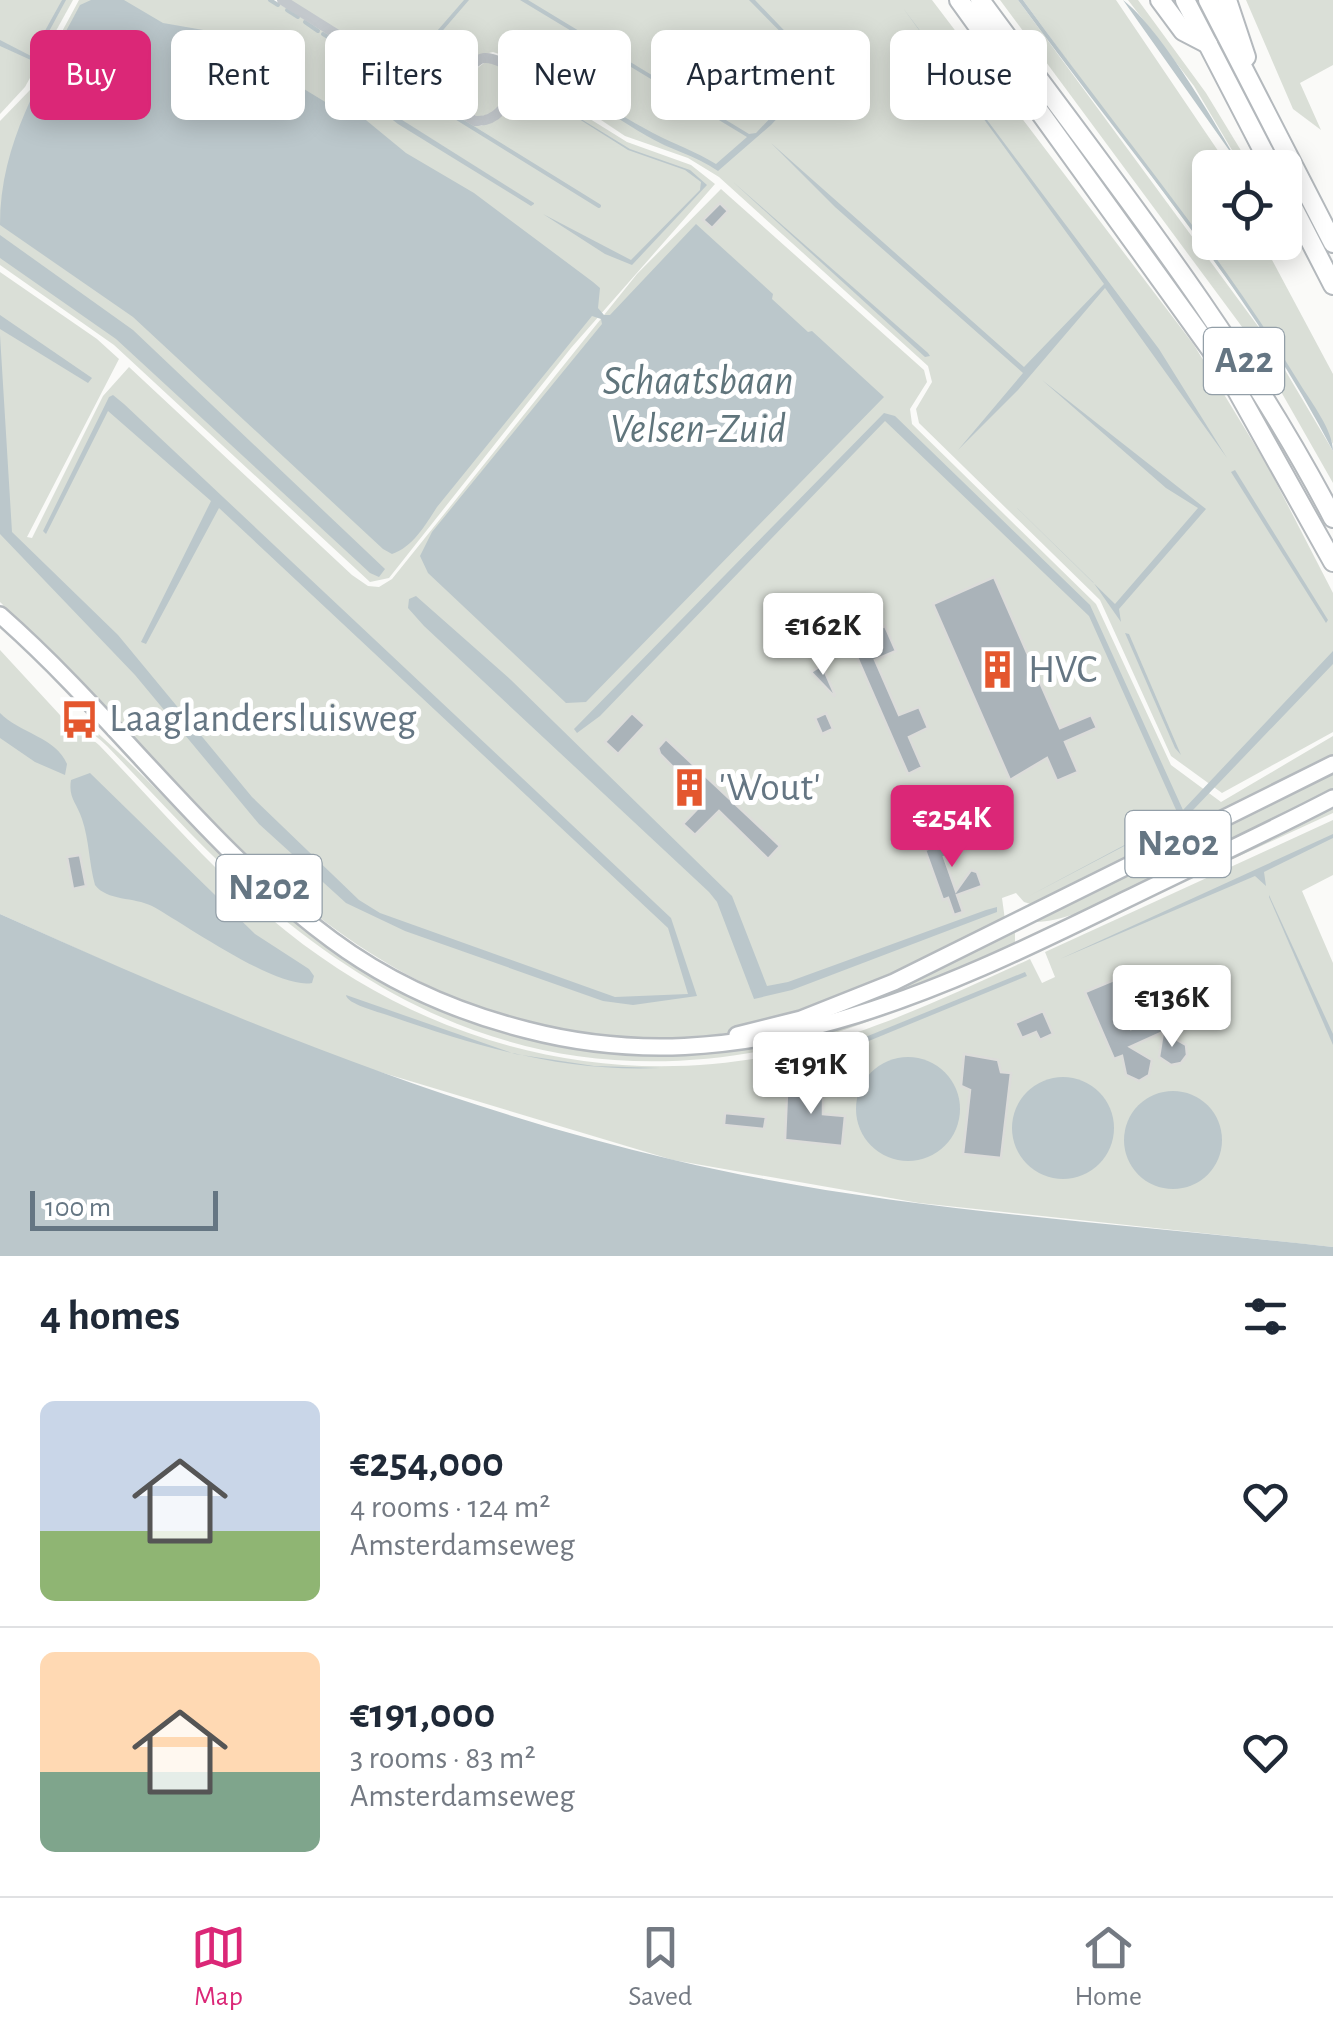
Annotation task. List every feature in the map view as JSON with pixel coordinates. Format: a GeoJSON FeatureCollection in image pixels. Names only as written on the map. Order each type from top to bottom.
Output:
{"type":"FeatureCollection","features":[{"type":"Feature","properties":{"kind":"highway","name":"A22"},"geometry":{"type":"LineString","coordinates":[[947,0],[971,30]]}},
{"type":"Feature","properties":{"kind":"highway"},"geometry":{"type":"LineString","coordinates":[[959,0],[980,30]]}},
{"type":"Feature","properties":{"kind":"highway","name":"A22"},"geometry":{"type":"LineString","coordinates":[[980,0],[1225,333],[1278,415],[1333,518]]}},
{"type":"Feature","properties":{"kind":"highway"},"geometry":{"type":"LineString","coordinates":[[1160,0],[1183,31],[1208,44]]}},
{"type":"Feature","properties":{"kind":"highway"},"geometry":{"type":"LineString","coordinates":[[1185,0],[1263,150]]}},
{"type":"Feature","properties":{"kind":"highway"},"geometry":{"type":"LineString","coordinates":[[1208,0],[1333,243]]}},
{"type":"Feature","properties":{"kind":"highway"},"geometry":{"type":"LineString","coordinates":[[1227,0],[1257,96]]}},
{"type":"Feature","properties":{"kind":"highway","name":"A22"},"geometry":{"type":"LineString","coordinates":[[1044,120],[1225,370],[1333,562]]}},
{"type":"Feature","properties":{"kind":"highway"},"geometry":{"type":"LineString","coordinates":[[1302,225],[1333,285]]}},
{"type":"Feature","properties":{"kind":"main road","name":"N202"},"geometry":{"type":"LineString","coordinates":[[0,615],[253,874],[347,951],[402,984],[467,1012],[539,1034],[611,1044],[717,1047],[800,1034],[863,1015],[1078,925],[1333,798]]}},
{"type":"Feature","properties":{"kind":"main road","name":"N202"},"geometry":{"type":"LineString","coordinates":[[611,1044],[747,1033],[852,1000],[1021,921],[1333,764]]}},
{"type":"Feature","properties":{"kind":"street"},"geometry":{"type":"LineString","coordinates":[[282,0],[329,30]]}},
{"type":"Feature","properties":{"kind":"street"},"geometry":{"type":"LineString","coordinates":[[483,57],[499,58],[527,76],[490,120],[475,121],[448,105],[469,68],[483,57]]}},
{"type":"Feature","properties":{"kind":"shaded area"},"geometry":{"type":"Polygon","coordinates":[[[0,0],[73,0],[56,30],[30,30],[30,78],[0,114],[0,0]]]}},
{"type":"Feature","properties":{"kind":"shaded area"},"geometry":{"type":"Polygon","coordinates":[[[79,0],[273,0],[325,32],[325,120],[471,120],[481,126],[498,118],[592,120],[627,142],[691,165],[715,184],[571,348],[389,578],[370,582],[114,345],[0,265],[0,121],[30,90],[30,120],[151,120],[151,30],[63,30],[79,0]]]}},
{"type":"Feature","properties":{"kind":"shaded area"},"geometry":{"type":"Polygon","coordinates":[[[289,0],[932,0],[955,30],[890,30],[890,120],[1023,120],[1194,345],[1267,465],[1333,593],[1333,732],[1222,793],[1171,756],[1100,600],[919,423],[916,409],[932,382],[928,366],[719,177],[688,158],[625,136],[601,120],[631,120],[631,30],[498,30],[498,54],[478,56],[478,30],[337,30],[289,0]]]}},
{"type":"Feature","properties":{"kind":"shaded area"},"geometry":{"type":"Polygon","coordinates":[[[1000,0],[1018,0],[1040,30],[1022,30],[1000,0]]]}},
{"type":"Feature","properties":{"kind":"shaded area"},"geometry":{"type":"Polygon","coordinates":[[[1023,0],[1116,0],[1217,150],[1192,150],[1192,231],[1047,30],[1023,0]]]}},
{"type":"Feature","properties":{"kind":"shaded area"},"geometry":{"type":"Polygon","coordinates":[[[1128,0],[1138,0],[1206,93],[1241,150],[1232,150],[1194,86],[1128,0]]]}},
{"type":"Feature","properties":{"kind":"shaded area"},"geometry":{"type":"Polygon","coordinates":[[[1246,0],[1333,0],[1333,65],[1300,83],[1321,130],[1293,109],[1246,0]]]}},
{"type":"Feature","properties":{"kind":"shaded area"},"geometry":{"type":"Polygon","coordinates":[[[1047,39],[1192,236],[1192,259],[1047,63],[1047,39]]]}},
{"type":"Feature","properties":{"kind":"shaded area"},"geometry":{"type":"Polygon","coordinates":[[[490,60],[498,65],[498,107],[494,113],[478,117],[478,67],[490,60]]]}},
{"type":"Feature","properties":{"kind":"shaded area"},"geometry":{"type":"Polygon","coordinates":[[[721,189],[924,370],[927,382],[910,409],[912,424],[1096,604],[1171,765],[1221,802],[1333,736],[1333,760],[1037,906],[1024,902],[1016,893],[1002,898],[1005,920],[876,982],[776,1021],[741,1030],[676,1038],[568,1030],[478,1007],[397,969],[323,920],[254,862],[189,799],[0,602],[0,272],[97,339],[119,359],[27,537],[32,538],[103,396],[129,367],[352,575],[368,586],[379,587],[392,579],[637,274],[721,189]]]}},
{"type":"Feature","properties":{"kind":"shaded area"},"geometry":{"type":"Polygon","coordinates":[[[1193,260],[1209,260],[1263,333],[1333,451],[1333,483],[1251,339],[1193,260]]]}},
{"type":"Feature","properties":{"kind":"shaded area"},"geometry":{"type":"Polygon","coordinates":[[[1213,260],[1272,260],[1333,374],[1333,444],[1277,347],[1213,260]]]}},
{"type":"Feature","properties":{"kind":"shaded area"},"geometry":{"type":"Polygon","coordinates":[[[0,650],[72,728],[76,726],[99,745],[237,888],[286,931],[343,972],[403,1006],[466,1032],[532,1051],[599,1063],[667,1066],[736,1061],[805,1048],[891,1020],[1030,959],[1042,983],[1055,977],[1045,952],[1333,820],[1333,875],[1302,891],[1333,963],[1333,1247],[919,1203],[673,1160],[340,1060],[233,1019],[0,914],[0,650]]]}},
{"type":"Feature","properties":{"kind":"shaded area"},"geometry":{"type":"Polygon","coordinates":[[[84,721],[304,928],[358,967],[416,998],[477,1023],[540,1041],[605,1051],[671,1054],[737,1050],[822,1033],[953,987],[829,1035],[718,1057],[631,1061],[549,1051],[471,1029],[397,996],[326,951],[258,897],[191,834],[84,721]]]}},
{"type":"Feature","properties":{"kind":"shaded area"},"geometry":{"type":"Polygon","coordinates":[[[1333,769],[1333,789],[1228,845],[1097,906],[1035,922],[1333,769]]]}},
{"type":"Feature","properties":{"kind":"shaded area"},"geometry":{"type":"Polygon","coordinates":[[[1333,807],[1333,813],[1054,941],[1333,807]]]}},
{"type":"Feature","properties":{"kind":"shaded area"},"geometry":{"type":"Polygon","coordinates":[[[1015,930],[1015,946],[894,999],[805,1024],[1015,930]]]}},
{"type":"Feature","properties":{"kind":"water"},"geometry":{"type":"Polygon","coordinates":[[[62,0],[66,0],[50,30],[45,30],[62,0]]]}},
{"type":"Feature","properties":{"kind":"water","name":"Schaatsbaan Velsen-Zuid"},"geometry":{"type":"Polygon","coordinates":[[[91,0],[124,0],[163,23],[203,30],[171,30],[171,120],[305,120],[305,90],[325,102],[325,120],[366,120],[406,153],[474,193],[593,282],[600,288],[598,308],[604,315],[610,315],[696,224],[773,294],[772,299],[884,397],[586,702],[566,703],[428,573],[420,556],[432,532],[602,324],[601,319],[592,316],[413,541],[392,554],[383,549],[133,317],[0,225],[7,166],[30,102],[30,120],[151,120],[151,30],[67,30],[80,5],[91,0]]]}},
{"type":"Feature","properties":{"kind":"water"},"geometry":{"type":"Polygon","coordinates":[[[464,0],[469,0],[443,30],[438,30],[464,0]]]}},
{"type":"Feature","properties":{"kind":"water"},"geometry":{"type":"Polygon","coordinates":[[[520,0],[528,0],[577,30],[570,30],[520,0]]]}},
{"type":"Feature","properties":{"kind":"water"},"geometry":{"type":"Polygon","coordinates":[[[749,0],[755,0],[784,30],[779,30],[749,0]]]}},
{"type":"Feature","properties":{"kind":"water"},"geometry":{"type":"Polygon","coordinates":[[[1018,0],[1023,0],[1046,30],[1041,30],[1018,0]]]}},
{"type":"Feature","properties":{"kind":"water"},"geometry":{"type":"Polygon","coordinates":[[[1123,0],[1170,54],[1229,150],[1123,0]]]}},
{"type":"Feature","properties":{"kind":"water"},"geometry":{"type":"Polygon","coordinates":[[[1047,32],[1192,231],[1047,38],[1047,32]]]}},
{"type":"Feature","properties":{"kind":"water"},"geometry":{"type":"Polygon","coordinates":[[[0,40],[30,55],[30,60],[0,46],[0,40]]]}},
{"type":"Feature","properties":{"kind":"water"},"geometry":{"type":"Polygon","coordinates":[[[631,62],[651,75],[651,79],[631,67],[631,62]]]}},
{"type":"Feature","properties":{"kind":"water"},"geometry":{"type":"Polygon","coordinates":[[[393,120],[402,120],[534,204],[531,206],[393,120]]]}},
{"type":"Feature","properties":{"kind":"water"},"geometry":{"type":"Polygon","coordinates":[[[581,120],[630,149],[690,170],[707,185],[632,265],[605,254],[543,214],[631,260],[700,190],[701,182],[685,170],[628,150],[581,120]]]}},
{"type":"Feature","properties":{"kind":"water"},"geometry":{"type":"Polygon","coordinates":[[[622,120],[630,120],[716,164],[747,137],[719,120],[749,134],[756,133],[768,120],[776,120],[718,171],[622,120]]]}},
{"type":"Feature","properties":{"kind":"water"},"geometry":{"type":"Polygon","coordinates":[[[985,120],[1159,349],[1227,458],[1105,288],[1018,390],[958,450],[1023,373],[835,207],[771,143],[1024,367],[1104,284],[985,120]]]}},
{"type":"Feature","properties":{"kind":"water"},"geometry":{"type":"Polygon","coordinates":[[[732,181],[928,353],[930,356],[925,357],[732,181]]]}},
{"type":"Feature","properties":{"kind":"water"},"geometry":{"type":"Polygon","coordinates":[[[0,235],[133,330],[385,569],[379,577],[370,573],[116,339],[0,258],[0,235]]]}},
{"type":"Feature","properties":{"kind":"water"},"geometry":{"type":"Polygon","coordinates":[[[1213,260],[1235,285],[1321,416],[1333,451],[1300,391],[1213,260]]]}},
{"type":"Feature","properties":{"kind":"water"},"geometry":{"type":"Polygon","coordinates":[[[0,315],[92,378],[88,383],[0,329],[0,315]]]}},
{"type":"Feature","properties":{"kind":"water"},"geometry":{"type":"Polygon","coordinates":[[[0,335],[12,532],[118,635],[252,797],[359,900],[380,913],[615,997],[688,994],[668,928],[219,508],[146,644],[141,642],[211,501],[108,411],[46,534],[43,531],[113,395],[671,918],[697,996],[633,1005],[603,1001],[405,931],[346,903],[259,824],[135,675],[0,534],[0,335]]]}},
{"type":"Feature","properties":{"kind":"water"},"geometry":{"type":"Polygon","coordinates":[[[1042,380],[1206,509],[1119,609],[1121,622],[1094,583],[1115,604],[1198,508],[1166,488],[1042,380]]]}},
{"type":"Feature","properties":{"kind":"water"},"geometry":{"type":"Polygon","coordinates":[[[884,413],[895,416],[1090,605],[1183,810],[1333,651],[1333,664],[1193,810],[1029,896],[1177,817],[1177,812],[1089,616],[885,421],[600,716],[577,733],[574,729],[884,413]]]}},
{"type":"Feature","properties":{"kind":"water"},"geometry":{"type":"Polygon","coordinates":[[[1235,470],[1328,620],[1326,623],[1231,472],[1235,470]]]}},
{"type":"Feature","properties":{"kind":"water"},"geometry":{"type":"Polygon","coordinates":[[[416,596],[511,680],[732,896],[767,986],[788,982],[986,910],[997,907],[997,912],[792,990],[754,999],[717,902],[709,892],[424,626],[408,608],[409,599],[416,596]]]}},
{"type":"Feature","properties":{"kind":"water"},"geometry":{"type":"Polygon","coordinates":[[[1125,633],[1129,634],[1181,755],[1175,748],[1125,633]]]}},
{"type":"Feature","properties":{"kind":"water"},"geometry":{"type":"Polygon","coordinates":[[[0,713],[55,747],[67,764],[65,775],[35,762],[0,738],[0,713]]]}},
{"type":"Feature","properties":{"kind":"water"},"geometry":{"type":"Polygon","coordinates":[[[90,773],[255,934],[309,969],[314,976],[312,983],[277,976],[231,954],[152,906],[100,890],[95,885],[84,827],[71,791],[71,780],[90,773]]]}},
{"type":"Feature","properties":{"kind":"water"},"geometry":{"type":"Polygon","coordinates":[[[1333,834],[1333,838],[1264,872],[1266,886],[1255,876],[1060,959],[1333,834]]]}},
{"type":"Feature","properties":{"kind":"water"},"geometry":{"type":"Polygon","coordinates":[[[1269,897],[1333,1034],[1333,1045],[1269,897]]]}},
{"type":"Feature","properties":{"kind":"water"},"geometry":{"type":"Polygon","coordinates":[[[0,914],[331,1054],[587,1138],[674,1160],[837,1192],[1333,1247],[1333,1256],[0,1256],[0,914]]]}},
{"type":"Feature","properties":{"kind":"water"},"geometry":{"type":"Polygon","coordinates":[[[1025,972],[1027,976],[837,1054],[836,1049],[1025,972]]]}},
{"type":"Feature","properties":{"kind":"water"},"geometry":{"type":"Polygon","coordinates":[[[346,995],[510,1052],[370,1010],[346,995]]]}},
{"type":"Feature","properties":{"kind":"water"},"geometry":{"type":"Polygon","coordinates":[[[521,1055],[594,1066],[660,1068],[589,1066],[521,1055]]]}},
{"type":"Feature","properties":{"kind":"water"},"geometry":{"type":"Polygon","coordinates":[[[908,1057],[928,1061],[951,1080],[960,1109],[956,1129],[937,1152],[908,1161],[888,1157],[865,1138],[856,1109],[860,1089],[879,1066],[908,1057]]]}},
{"type":"Feature","properties":{"kind":"water"},"geometry":{"type":"Polygon","coordinates":[[[1063,1077],[1082,1081],[1099,1092],[1110,1109],[1114,1128],[1110,1147],[1099,1164],[1082,1175],[1063,1179],[1044,1175],[1027,1164],[1016,1147],[1012,1128],[1016,1109],[1027,1092],[1044,1081],[1063,1077]]]}},
{"type":"Feature","properties":{"kind":"water"},"geometry":{"type":"Polygon","coordinates":[[[1163,1091],[1183,1091],[1208,1105],[1219,1121],[1219,1159],[1208,1175],[1183,1189],[1163,1189],[1146,1181],[1132,1167],[1124,1150],[1124,1130],[1132,1113],[1146,1099],[1163,1091]]]}},
{"type":"Feature","properties":{"kind":"building"},"geometry":{"type":"Polygon","coordinates":[[[720,203],[728,211],[712,228],[703,220],[720,203]]]}},
{"type":"Feature","properties":{"kind":"building","name":"HVC"},"geometry":{"type":"Polygon","coordinates":[[[994,577],[1060,728],[1091,715],[1097,728],[1065,742],[1078,772],[1057,781],[1047,758],[1010,780],[933,604],[994,577]]]}},
{"type":"Feature","properties":{"kind":"building"},"geometry":{"type":"Polygon","coordinates":[[[885,626],[896,651],[875,660],[899,715],[919,707],[928,728],[909,737],[922,767],[908,774],[850,641],[885,626]]]}},
{"type":"Feature","properties":{"kind":"building"},"geometry":{"type":"Polygon","coordinates":[[[822,665],[835,695],[834,696],[811,672],[822,665]]]}},
{"type":"Feature","properties":{"kind":"building"},"geometry":{"type":"Polygon","coordinates":[[[632,713],[645,725],[618,754],[605,742],[632,713]]]}},
{"type":"Feature","properties":{"kind":"building"},"geometry":{"type":"Polygon","coordinates":[[[826,713],[833,729],[822,734],[815,718],[826,713]]]}},
{"type":"Feature","properties":{"kind":"building"},"geometry":{"type":"Polygon","coordinates":[[[666,739],[780,846],[768,859],[719,811],[695,835],[683,824],[700,806],[677,784],[676,770],[660,754],[658,748],[666,739]]]}},
{"type":"Feature","properties":{"kind":"building"},"geometry":{"type":"Polygon","coordinates":[[[972,832],[977,844],[944,857],[956,891],[971,870],[977,872],[982,886],[957,895],[963,912],[954,915],[948,898],[943,900],[925,850],[972,832]]]}},
{"type":"Feature","properties":{"kind":"building"},"geometry":{"type":"Polygon","coordinates":[[[80,855],[86,886],[73,889],[67,857],[80,855]]]}},
{"type":"Feature","properties":{"kind":"building"},"geometry":{"type":"Polygon","coordinates":[[[1144,971],[1157,979],[1152,994],[1130,988],[1144,971]]]}},
{"type":"Feature","properties":{"kind":"building"},"geometry":{"type":"Polygon","coordinates":[[[1121,977],[1132,1004],[1122,1008],[1131,1029],[1145,1023],[1154,1005],[1166,1005],[1163,1013],[1172,1011],[1175,1017],[1172,1028],[1130,1047],[1152,1060],[1149,1075],[1139,1081],[1126,1075],[1122,1056],[1114,1059],[1085,992],[1121,977]]]}},
{"type":"Feature","properties":{"kind":"building"},"geometry":{"type":"Polygon","coordinates":[[[1043,1011],[1053,1034],[1040,1040],[1036,1032],[1022,1038],[1015,1023],[1043,1011]]]}},
{"type":"Feature","properties":{"kind":"building"},"geometry":{"type":"Polygon","coordinates":[[[1163,1032],[1186,1045],[1187,1055],[1181,1063],[1171,1065],[1159,1057],[1163,1032]]]}},
{"type":"Feature","properties":{"kind":"building"},"geometry":{"type":"Polygon","coordinates":[[[964,1054],[998,1060],[1001,1072],[1011,1073],[1001,1158],[963,1154],[970,1090],[961,1086],[964,1054]]]}},
{"type":"Feature","properties":{"kind":"building"},"geometry":{"type":"Polygon","coordinates":[[[815,1078],[818,1092],[823,1092],[823,1114],[845,1116],[842,1146],[785,1140],[787,1093],[794,1094],[792,1083],[815,1078]]]}},
{"type":"Feature","properties":{"kind":"building"},"geometry":{"type":"Polygon","coordinates":[[[725,1113],[766,1117],[764,1129],[724,1125],[725,1113]]]}},
{"type":"Feature","properties":{"kind":"waterway"},"geometry":{"type":"LineString","coordinates":[[270,0],[278,5]]}},
{"type":"Feature","properties":{"kind":"waterway"},"geometry":{"type":"LineString","coordinates":[[287,10],[298,17]]}},
{"type":"Feature","properties":{"kind":"waterway"},"geometry":{"type":"LineString","coordinates":[[305,22],[318,31]]}},
{"type":"Feature","properties":{"kind":"waterway"},"geometry":{"type":"LineString","coordinates":[[460,120],[599,206]]}},
{"type":"Feature","properties":{"kind":"place","name":"HVC"},"geometry":{"type":"Point","coordinates":[998,670]}},
{"type":"Feature","properties":{"kind":"place","name":"Laaglandersluisweg"},"geometry":{"type":"Point","coordinates":[79,719]}},
{"type":"Feature","properties":{"kind":"place","name":"'Wout'"},"geometry":{"type":"Point","coordinates":[689,788]}}]}
